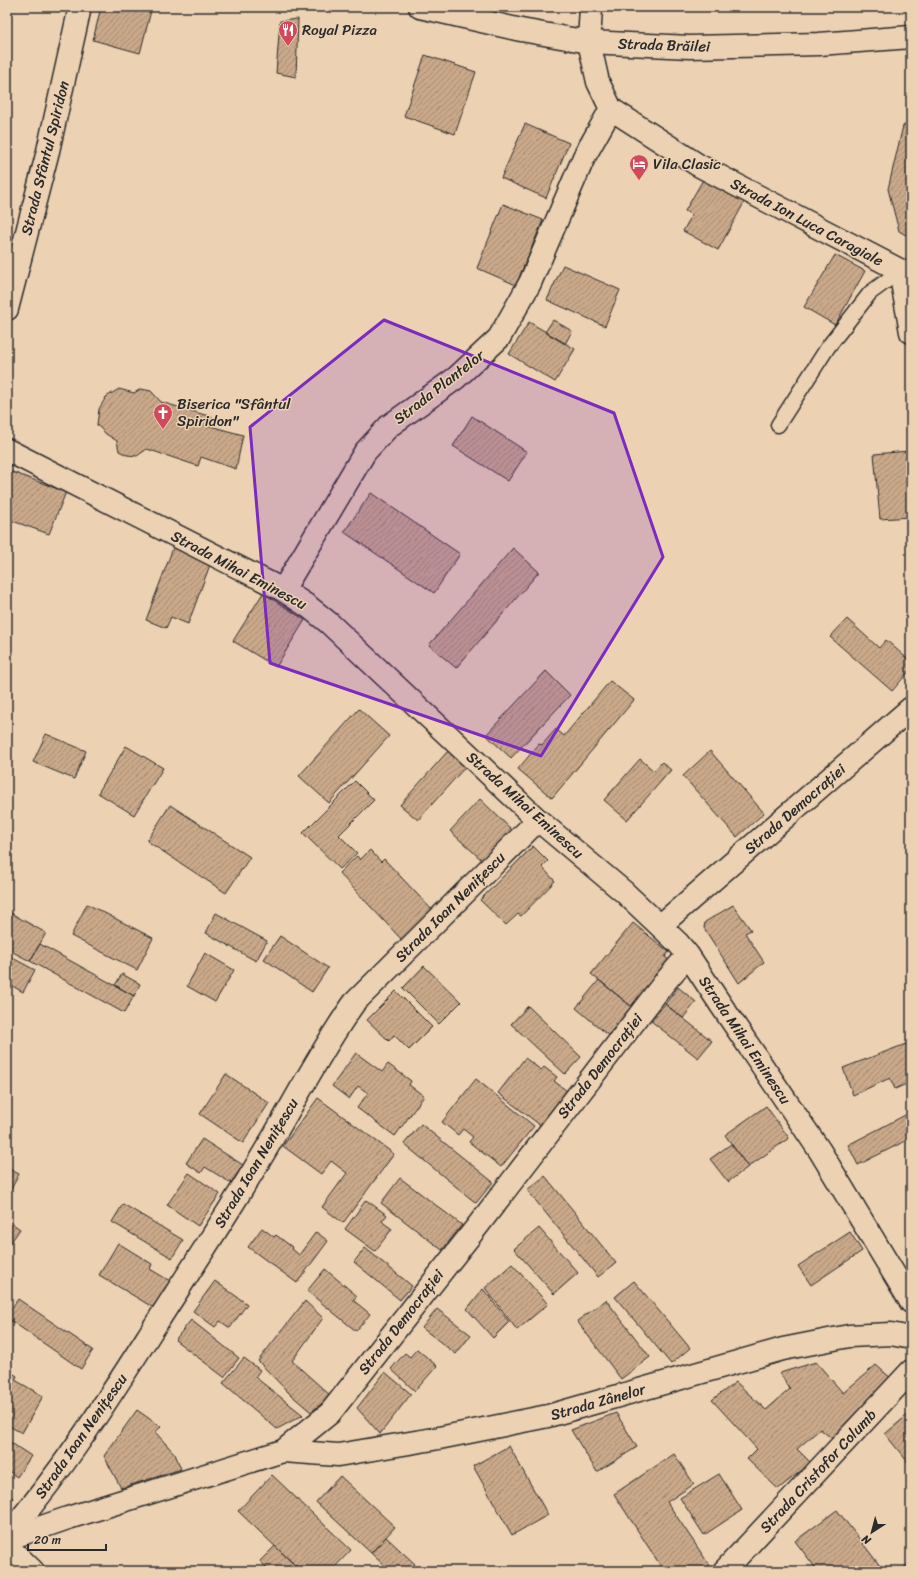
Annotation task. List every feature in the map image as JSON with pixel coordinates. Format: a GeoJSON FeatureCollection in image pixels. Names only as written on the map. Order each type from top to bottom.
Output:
{"type":"FeatureCollection","features":[{"type":"Feature","properties":{"kind":"street","name":"Strada Sfântul Spiridon"},"geometry":{"type":"LineString","coordinates":[[7,309],[46,157],[80,7]]}},
{"type":"Feature","properties":{"kind":"street","name":"Strada Brăilei"},"geometry":{"type":"LineString","coordinates":[[420,7],[521,30],[589,42],[697,47],[819,44],[911,37]]}},
{"type":"Feature","properties":{"kind":"street"},"geometry":{"type":"LineString","coordinates":[[591,7],[589,42],[598,82],[611,109]]}},
{"type":"Feature","properties":{"kind":"street","name":"Strada Ion Luca Caragiale"},"geometry":{"type":"LineString","coordinates":[[611,109],[698,165],[906,273]]}},
{"type":"Feature","properties":{"kind":"street","name":"Strada Plantelor"},"geometry":{"type":"LineString","coordinates":[[283,590],[365,452],[389,426],[456,378],[499,338],[530,283],[584,157],[611,109]]}},
{"type":"Feature","properties":{"kind":"street"},"geometry":{"type":"LineString","coordinates":[[906,273],[911,332]]}},
{"type":"Feature","properties":{"kind":"street","name":"Strada Mihai Eminescu"},"geometry":{"type":"LineString","coordinates":[[7,450],[283,590],[309,607],[329,623],[538,820],[624,892],[660,925],[688,955],[820,1151],[911,1302]]}},
{"type":"Feature","properties":{"kind":"street","name":"Strada Democrației"},"geometry":{"type":"LineString","coordinates":[[660,925],[911,708]]}},
{"type":"Feature","properties":{"kind":"street","name":"Strada Ioan Nenițescu"},"geometry":{"type":"LineString","coordinates":[[7,1535],[33,1505],[50,1482],[115,1387],[240,1193],[293,1104],[333,1032],[354,1003],[538,820]]}},
{"type":"Feature","properties":{"kind":"street","name":"Strada Democrației"},"geometry":{"type":"LineString","coordinates":[[7,1539],[75,1516],[283,1451],[330,1413],[476,1228],[664,983],[688,955]]}},
{"type":"Feature","properties":{"kind":"street","name":"Strada Zânelor"},"geometry":{"type":"LineString","coordinates":[[283,1451],[338,1455],[439,1438],[548,1416],[783,1348],[849,1336],[891,1334],[911,1338]]}},
{"type":"Feature","properties":{"kind":"street","name":"Strada Cristofor Columb"},"geometry":{"type":"LineString","coordinates":[[724,1571],[911,1371]]}},
{"type":"Feature","properties":{"kind":"street"},"geometry":{"type":"LineString","coordinates":[[7,1546],[33,1571]]}},
{"type":"Feature","properties":{"kind":"lane"},"geometry":{"type":"LineString","coordinates":[[778,425],[828,347],[870,293],[906,273]]}},
{"type":"Feature","properties":{"kind":"highlighted area"},"geometry":{"type":"Polygon","coordinates":[[[384,320],[614,413],[663,557],[541,756],[270,663],[250,427],[384,320]]]}},
{"type":"Feature","properties":{"kind":"building"},"geometry":{"type":"Polygon","coordinates":[[[7,7],[12,7],[7,22],[7,7]]]}},
{"type":"Feature","properties":{"kind":"building"},"geometry":{"type":"Polygon","coordinates":[[[101,7],[152,7],[140,53],[93,40],[101,7]]]}},
{"type":"Feature","properties":{"kind":"building","name":"Royal Pizza"},"geometry":{"type":"Polygon","coordinates":[[[298,19],[296,77],[276,73],[280,21],[298,19]]]}},
{"type":"Feature","properties":{"kind":"building"},"geometry":{"type":"Polygon","coordinates":[[[425,55],[476,72],[455,134],[404,116],[425,55]]]}},
{"type":"Feature","properties":{"kind":"building"},"geometry":{"type":"Polygon","coordinates":[[[911,120],[911,238],[899,231],[888,189],[903,126],[911,120]]]}},
{"type":"Feature","properties":{"kind":"building"},"geometry":{"type":"Polygon","coordinates":[[[525,124],[569,143],[546,198],[501,178],[525,124]]]}},
{"type":"Feature","properties":{"kind":"building"},"geometry":{"type":"Polygon","coordinates":[[[704,178],[745,201],[718,250],[683,231],[692,215],[685,211],[704,178]]]}},
{"type":"Feature","properties":{"kind":"building"},"geometry":{"type":"Polygon","coordinates":[[[503,204],[543,220],[516,285],[477,268],[503,204]]]}},
{"type":"Feature","properties":{"kind":"building"},"geometry":{"type":"Polygon","coordinates":[[[835,255],[865,271],[835,325],[804,307],[835,255]]]}},
{"type":"Feature","properties":{"kind":"building"},"geometry":{"type":"Polygon","coordinates":[[[563,265],[620,290],[605,326],[547,300],[563,265]]]}},
{"type":"Feature","properties":{"kind":"building"},"geometry":{"type":"Polygon","coordinates":[[[553,320],[572,331],[565,344],[545,332],[553,320]]]}},
{"type":"Feature","properties":{"kind":"building"},"geometry":{"type":"Polygon","coordinates":[[[529,322],[575,349],[555,382],[509,354],[529,322]]]}},
{"type":"Feature","properties":{"kind":"building","name":"Biserica \"Sfântul Spiridon\""},"geometry":{"type":"Polygon","coordinates":[[[119,389],[134,393],[141,389],[151,391],[161,402],[212,417],[210,426],[243,435],[236,469],[201,457],[198,466],[147,449],[137,456],[127,455],[119,451],[117,441],[106,434],[97,425],[99,409],[106,397],[119,389]]]}},
{"type":"Feature","properties":{"kind":"building"},"geometry":{"type":"Polygon","coordinates":[[[472,416],[527,452],[508,481],[453,446],[472,416]]]}},
{"type":"Feature","properties":{"kind":"building"},"geometry":{"type":"Polygon","coordinates":[[[909,451],[911,477],[911,517],[880,519],[874,454],[909,451]]]}},
{"type":"Feature","properties":{"kind":"building"},"geometry":{"type":"Polygon","coordinates":[[[7,470],[66,492],[49,534],[7,519],[7,470]]]}},
{"type":"Feature","properties":{"kind":"building"},"geometry":{"type":"Polygon","coordinates":[[[371,493],[460,554],[434,593],[344,532],[371,493]]]}},
{"type":"Feature","properties":{"kind":"building"},"geometry":{"type":"Polygon","coordinates":[[[173,548],[211,562],[188,624],[171,617],[166,628],[146,620],[173,548]]]}},
{"type":"Feature","properties":{"kind":"building"},"geometry":{"type":"Polygon","coordinates":[[[513,548],[539,572],[456,668],[429,645],[513,548]]]}},
{"type":"Feature","properties":{"kind":"building"},"geometry":{"type":"Polygon","coordinates":[[[263,593],[305,620],[276,667],[233,641],[263,593]]]}},
{"type":"Feature","properties":{"kind":"building"},"geometry":{"type":"Polygon","coordinates":[[[847,619],[879,648],[886,640],[911,662],[911,669],[892,691],[830,637],[847,619]]]}},
{"type":"Feature","properties":{"kind":"building"},"geometry":{"type":"Polygon","coordinates":[[[546,671],[570,695],[511,758],[486,735],[546,671]]]}},
{"type":"Feature","properties":{"kind":"building"},"geometry":{"type":"Polygon","coordinates":[[[610,681],[634,700],[552,798],[518,769],[539,744],[542,745],[556,729],[564,736],[610,681]]]}},
{"type":"Feature","properties":{"kind":"building"},"geometry":{"type":"Polygon","coordinates":[[[359,709],[389,736],[329,803],[299,776],[359,709]]]}},
{"type":"Feature","properties":{"kind":"building"},"geometry":{"type":"Polygon","coordinates":[[[46,734],[86,751],[74,779],[33,762],[46,734]]]}},
{"type":"Feature","properties":{"kind":"building"},"geometry":{"type":"Polygon","coordinates":[[[126,746],[163,768],[134,815],[98,793],[126,746]]]}},
{"type":"Feature","properties":{"kind":"building"},"geometry":{"type":"Polygon","coordinates":[[[448,751],[465,767],[418,820],[400,805],[448,751]]]}},
{"type":"Feature","properties":{"kind":"building"},"geometry":{"type":"Polygon","coordinates":[[[710,751],[764,813],[737,837],[683,776],[710,751]]]}},
{"type":"Feature","properties":{"kind":"building"},"geometry":{"type":"Polygon","coordinates":[[[640,759],[654,771],[662,762],[671,770],[627,820],[604,800],[640,759]]]}},
{"type":"Feature","properties":{"kind":"building"},"geometry":{"type":"Polygon","coordinates":[[[355,781],[374,800],[339,835],[357,853],[340,869],[303,833],[355,781]]]}},
{"type":"Feature","properties":{"kind":"building"},"geometry":{"type":"Polygon","coordinates":[[[480,799],[512,830],[483,861],[450,831],[480,799]]]}},
{"type":"Feature","properties":{"kind":"building"},"geometry":{"type":"Polygon","coordinates":[[[170,805],[250,857],[226,893],[147,841],[170,805]]]}},
{"type":"Feature","properties":{"kind":"building"},"geometry":{"type":"Polygon","coordinates":[[[533,846],[548,861],[542,867],[555,881],[521,916],[518,914],[506,925],[480,900],[533,846]]]}},
{"type":"Feature","properties":{"kind":"building"},"geometry":{"type":"Polygon","coordinates":[[[370,850],[381,862],[384,859],[434,912],[403,941],[339,873],[357,856],[360,860],[370,850]]]}},
{"type":"Feature","properties":{"kind":"building"},"geometry":{"type":"Polygon","coordinates":[[[87,904],[153,938],[137,970],[71,936],[87,904]]]}},
{"type":"Feature","properties":{"kind":"building"},"geometry":{"type":"Polygon","coordinates":[[[733,905],[751,930],[745,933],[764,962],[739,983],[704,928],[705,922],[733,905]]]}},
{"type":"Feature","properties":{"kind":"building"},"geometry":{"type":"Polygon","coordinates":[[[7,911],[46,933],[30,961],[7,949],[7,911]]]}},
{"type":"Feature","properties":{"kind":"building"},"geometry":{"type":"Polygon","coordinates":[[[216,913],[267,941],[256,961],[206,933],[216,913]]]}},
{"type":"Feature","properties":{"kind":"building"},"geometry":{"type":"Polygon","coordinates":[[[633,923],[669,952],[665,957],[670,961],[632,1007],[591,974],[633,923]]]}},
{"type":"Feature","properties":{"kind":"building"},"geometry":{"type":"Polygon","coordinates":[[[280,936],[328,968],[312,992],[264,959],[280,936]]]}},
{"type":"Feature","properties":{"kind":"building"},"geometry":{"type":"Polygon","coordinates":[[[40,944],[134,996],[124,1013],[30,961],[40,944]]]}},
{"type":"Feature","properties":{"kind":"building"},"geometry":{"type":"Polygon","coordinates":[[[205,953],[234,970],[215,1002],[187,986],[205,953]]]}},
{"type":"Feature","properties":{"kind":"building"},"geometry":{"type":"Polygon","coordinates":[[[7,955],[35,970],[23,992],[7,983],[7,955]]]}},
{"type":"Feature","properties":{"kind":"building"},"geometry":{"type":"Polygon","coordinates":[[[424,966],[461,1002],[439,1024],[403,988],[424,966]]]}},
{"type":"Feature","properties":{"kind":"building"},"geometry":{"type":"Polygon","coordinates":[[[122,974],[140,984],[134,996],[115,985],[122,974]]]}},
{"type":"Feature","properties":{"kind":"building"},"geometry":{"type":"Polygon","coordinates":[[[599,980],[632,1007],[608,1035],[576,1008],[599,980]]]}},
{"type":"Feature","properties":{"kind":"building"},"geometry":{"type":"Polygon","coordinates":[[[678,987],[696,1002],[683,1018],[665,1004],[678,987]]]}},
{"type":"Feature","properties":{"kind":"building"},"geometry":{"type":"Polygon","coordinates":[[[396,991],[432,1027],[409,1050],[394,1035],[389,1041],[367,1020],[396,991]]]}},
{"type":"Feature","properties":{"kind":"building"},"geometry":{"type":"Polygon","coordinates":[[[665,1004],[712,1041],[698,1058],[651,1021],[665,1004]]]}},
{"type":"Feature","properties":{"kind":"building"},"geometry":{"type":"Polygon","coordinates":[[[528,1006],[581,1057],[565,1074],[511,1024],[528,1006]]]}},
{"type":"Feature","properties":{"kind":"building"},"geometry":{"type":"Polygon","coordinates":[[[911,1042],[911,1082],[895,1089],[890,1078],[853,1095],[843,1068],[911,1042]]]}},
{"type":"Feature","properties":{"kind":"building"},"geometry":{"type":"Polygon","coordinates":[[[356,1053],[382,1072],[388,1064],[411,1081],[409,1085],[424,1096],[395,1136],[357,1108],[368,1093],[358,1086],[349,1099],[332,1086],[356,1053]]]}},
{"type":"Feature","properties":{"kind":"building"},"geometry":{"type":"Polygon","coordinates":[[[525,1058],[541,1070],[544,1067],[557,1077],[554,1081],[567,1091],[540,1125],[498,1093],[525,1058]]]}},
{"type":"Feature","properties":{"kind":"building"},"geometry":{"type":"Polygon","coordinates":[[[226,1074],[269,1103],[243,1143],[200,1114],[226,1074]]]}},
{"type":"Feature","properties":{"kind":"building"},"geometry":{"type":"Polygon","coordinates":[[[476,1079],[534,1126],[501,1167],[469,1142],[473,1137],[463,1129],[458,1135],[442,1122],[476,1079]]]}},
{"type":"Feature","properties":{"kind":"building"},"geometry":{"type":"Polygon","coordinates":[[[318,1098],[394,1154],[343,1223],[322,1207],[347,1173],[331,1161],[321,1174],[283,1146],[318,1098]]]}},
{"type":"Feature","properties":{"kind":"building"},"geometry":{"type":"Polygon","coordinates":[[[766,1106],[789,1138],[748,1167],[725,1135],[766,1106]]]}},
{"type":"Feature","properties":{"kind":"building"},"geometry":{"type":"Polygon","coordinates":[[[911,1112],[911,1138],[858,1165],[848,1145],[911,1112]]]}},
{"type":"Feature","properties":{"kind":"building"},"geometry":{"type":"Polygon","coordinates":[[[421,1124],[493,1182],[476,1203],[404,1144],[421,1124]]]}},
{"type":"Feature","properties":{"kind":"building"},"geometry":{"type":"Polygon","coordinates":[[[202,1139],[243,1165],[231,1183],[205,1167],[201,1173],[186,1163],[202,1139]]]}},
{"type":"Feature","properties":{"kind":"building"},"geometry":{"type":"Polygon","coordinates":[[[731,1144],[748,1167],[728,1182],[710,1159],[731,1144]]]}},
{"type":"Feature","properties":{"kind":"building"},"geometry":{"type":"Polygon","coordinates":[[[7,1168],[19,1174],[7,1197],[7,1168]]]}},
{"type":"Feature","properties":{"kind":"building"},"geometry":{"type":"Polygon","coordinates":[[[189,1173],[220,1194],[198,1226],[167,1205],[189,1173]]]}},
{"type":"Feature","properties":{"kind":"building"},"geometry":{"type":"Polygon","coordinates":[[[545,1176],[616,1263],[598,1277],[527,1190],[545,1176]]]}},
{"type":"Feature","properties":{"kind":"building"},"geometry":{"type":"Polygon","coordinates":[[[400,1178],[462,1225],[442,1250],[381,1203],[400,1178]]]}},
{"type":"Feature","properties":{"kind":"building"},"geometry":{"type":"Polygon","coordinates":[[[366,1200],[387,1215],[382,1221],[392,1229],[375,1251],[345,1229],[366,1200]]]}},
{"type":"Feature","properties":{"kind":"building"},"geometry":{"type":"Polygon","coordinates":[[[123,1204],[183,1240],[172,1258],[112,1222],[123,1204]]]}},
{"type":"Feature","properties":{"kind":"building"},"geometry":{"type":"Polygon","coordinates":[[[7,1220],[20,1229],[7,1248],[7,1220]]]}},
{"type":"Feature","properties":{"kind":"building"},"geometry":{"type":"Polygon","coordinates":[[[262,1228],[274,1237],[276,1235],[292,1247],[291,1248],[299,1255],[316,1232],[328,1241],[297,1283],[248,1247],[262,1228]]]}},
{"type":"Feature","properties":{"kind":"building"},"geometry":{"type":"Polygon","coordinates":[[[539,1228],[578,1273],[554,1294],[514,1249],[539,1228]]]}},
{"type":"Feature","properties":{"kind":"building"},"geometry":{"type":"Polygon","coordinates":[[[850,1232],[862,1251],[811,1285],[798,1266],[850,1232]]]}},
{"type":"Feature","properties":{"kind":"building"},"geometry":{"type":"Polygon","coordinates":[[[118,1243],[152,1264],[150,1269],[170,1281],[154,1308],[99,1275],[118,1243]]]}},
{"type":"Feature","properties":{"kind":"building"},"geometry":{"type":"Polygon","coordinates":[[[365,1248],[412,1286],[400,1300],[354,1262],[365,1248]]]}},
{"type":"Feature","properties":{"kind":"building"},"geometry":{"type":"Polygon","coordinates":[[[512,1264],[548,1304],[517,1330],[485,1288],[512,1264]]]}},
{"type":"Feature","properties":{"kind":"building"},"geometry":{"type":"Polygon","coordinates":[[[325,1269],[357,1296],[353,1300],[370,1314],[356,1331],[307,1291],[325,1269]]]}},
{"type":"Feature","properties":{"kind":"building"},"geometry":{"type":"Polygon","coordinates":[[[215,1281],[247,1304],[230,1328],[220,1321],[215,1327],[193,1311],[215,1281]]]}},
{"type":"Feature","properties":{"kind":"building"},"geometry":{"type":"Polygon","coordinates":[[[634,1281],[690,1348],[671,1364],[615,1297],[634,1281]]]}},
{"type":"Feature","properties":{"kind":"building"},"geometry":{"type":"Polygon","coordinates":[[[483,1289],[509,1322],[493,1338],[467,1309],[483,1289]]]}},
{"type":"Feature","properties":{"kind":"building"},"geometry":{"type":"Polygon","coordinates":[[[18,1299],[93,1350],[81,1369],[7,1318],[7,1315],[18,1299]]]}},
{"type":"Feature","properties":{"kind":"building"},"geometry":{"type":"Polygon","coordinates":[[[606,1300],[650,1357],[621,1379],[577,1321],[606,1300]]]}},
{"type":"Feature","properties":{"kind":"building"},"geometry":{"type":"Polygon","coordinates":[[[305,1301],[323,1318],[292,1361],[331,1396],[311,1412],[290,1394],[258,1361],[305,1301]]]}},
{"type":"Feature","properties":{"kind":"building"},"geometry":{"type":"Polygon","coordinates":[[[437,1309],[471,1335],[456,1354],[422,1328],[437,1309]]]}},
{"type":"Feature","properties":{"kind":"building"},"geometry":{"type":"Polygon","coordinates":[[[191,1320],[239,1358],[224,1377],[175,1340],[191,1320]]]}},
{"type":"Feature","properties":{"kind":"building"},"geometry":{"type":"Polygon","coordinates":[[[417,1349],[437,1366],[415,1391],[391,1369],[405,1353],[410,1357],[417,1349]]]}},
{"type":"Feature","properties":{"kind":"building"},"geometry":{"type":"Polygon","coordinates":[[[244,1358],[260,1370],[255,1377],[303,1415],[277,1429],[223,1383],[244,1358]]]}},
{"type":"Feature","properties":{"kind":"building"},"geometry":{"type":"Polygon","coordinates":[[[816,1362],[843,1393],[876,1365],[893,1380],[834,1440],[820,1429],[797,1449],[811,1463],[778,1489],[747,1459],[757,1449],[712,1400],[736,1382],[766,1410],[790,1389],[780,1373],[816,1362]]]}},
{"type":"Feature","properties":{"kind":"building"},"geometry":{"type":"Polygon","coordinates":[[[7,1370],[17,1376],[15,1380],[43,1396],[22,1433],[7,1425],[7,1370]]]}},
{"type":"Feature","properties":{"kind":"building"},"geometry":{"type":"Polygon","coordinates":[[[385,1372],[411,1394],[380,1434],[357,1408],[385,1372]]]}},
{"type":"Feature","properties":{"kind":"building"},"geometry":{"type":"Polygon","coordinates":[[[137,1410],[161,1427],[155,1432],[175,1454],[181,1469],[121,1488],[104,1456],[137,1410]]]}},
{"type":"Feature","properties":{"kind":"building"},"geometry":{"type":"Polygon","coordinates":[[[911,1412],[911,1466],[885,1434],[911,1412]]]}},
{"type":"Feature","properties":{"kind":"building"},"geometry":{"type":"Polygon","coordinates":[[[616,1413],[637,1447],[597,1472],[571,1430],[616,1413]]]}},
{"type":"Feature","properties":{"kind":"building"},"geometry":{"type":"Polygon","coordinates":[[[7,1440],[31,1456],[17,1477],[7,1470],[7,1440]]]}},
{"type":"Feature","properties":{"kind":"building"},"geometry":{"type":"Polygon","coordinates":[[[509,1446],[548,1515],[512,1535],[473,1466],[509,1446]]]}},
{"type":"Feature","properties":{"kind":"building"},"geometry":{"type":"Polygon","coordinates":[[[674,1454],[694,1484],[667,1502],[710,1566],[703,1571],[664,1571],[614,1494],[674,1454]]]}},
{"type":"Feature","properties":{"kind":"building"},"geometry":{"type":"Polygon","coordinates":[[[719,1474],[742,1510],[704,1535],[680,1498],[719,1474]]]}},
{"type":"Feature","properties":{"kind":"building"},"geometry":{"type":"Polygon","coordinates":[[[272,1475],[351,1550],[331,1571],[301,1571],[238,1511],[272,1475]]]}},
{"type":"Feature","properties":{"kind":"building"},"geometry":{"type":"Polygon","coordinates":[[[340,1476],[395,1527],[371,1553],[316,1502],[340,1476]]]}},
{"type":"Feature","properties":{"kind":"building"},"geometry":{"type":"Polygon","coordinates":[[[7,1493],[13,1498],[7,1505],[7,1493]]]}},
{"type":"Feature","properties":{"kind":"building"},"geometry":{"type":"Polygon","coordinates":[[[837,1510],[884,1571],[818,1571],[795,1541],[837,1510]]]}},
{"type":"Feature","properties":{"kind":"building"},"geometry":{"type":"Polygon","coordinates":[[[386,1537],[415,1564],[408,1571],[390,1571],[371,1553],[386,1537]]]}},
{"type":"Feature","properties":{"kind":"building"},"geometry":{"type":"Polygon","coordinates":[[[275,1546],[301,1571],[270,1571],[260,1561],[275,1546]]]}},
{"type":"Feature","properties":{"kind":"building"},"geometry":{"type":"Polygon","coordinates":[[[911,1562],[911,1571],[903,1571],[902,1569],[911,1562]]]}},
{"type":"Feature","properties":{"kind":"place","name":"Royal Pizza"},"geometry":{"type":"Point","coordinates":[288,47]}},
{"type":"Feature","properties":{"kind":"place","name":"Vila Clasic"},"geometry":{"type":"Point","coordinates":[639,181]}},
{"type":"Feature","properties":{"kind":"place","name":"Biserica \"Sfântul Spiridon\""},"geometry":{"type":"Point","coordinates":[163,430]}}]}
